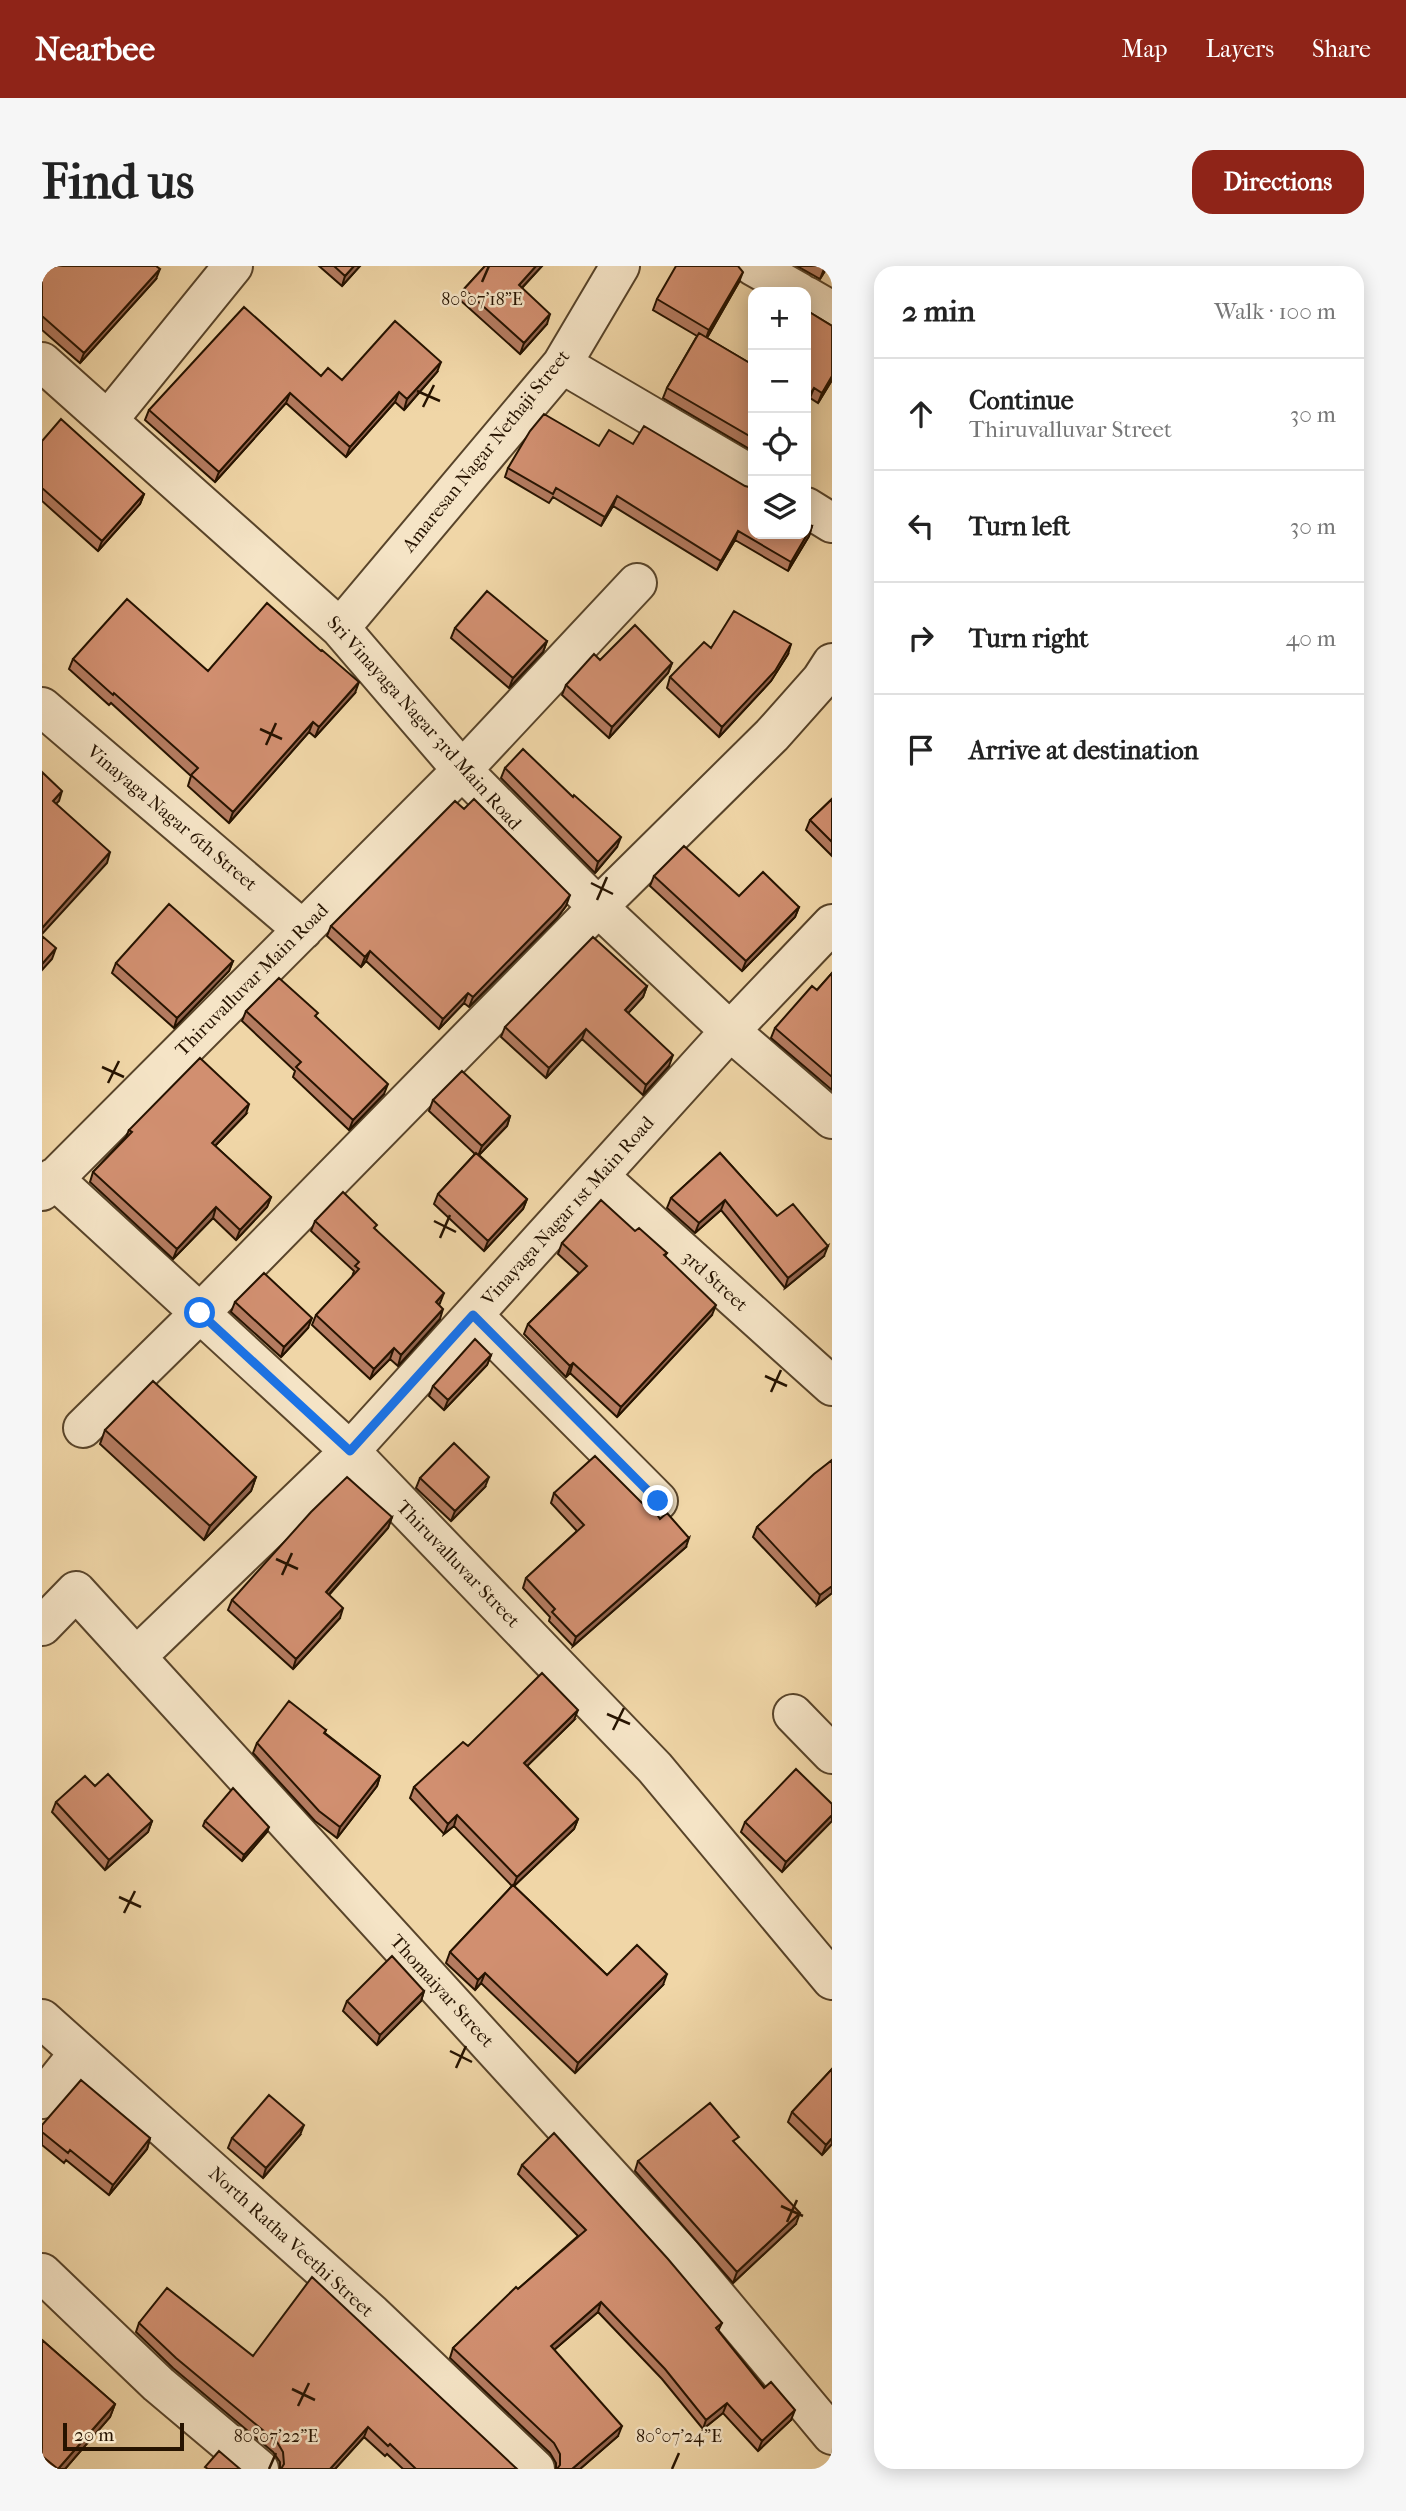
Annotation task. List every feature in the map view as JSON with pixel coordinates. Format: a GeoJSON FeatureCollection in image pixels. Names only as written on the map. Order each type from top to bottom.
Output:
{"type":"FeatureCollection","features":[{"type":"Feature","properties":{"kind":"street"},"geometry":{"type":"LineString","coordinates":[[107,420],[233,266]]}},
{"type":"Feature","properties":{"kind":"street","name":"Amaresan Nagar Nethaji Street"},"geometry":{"type":"LineString","coordinates":[[340,628],[562,364],[620,266]]}},
{"type":"Feature","properties":{"kind":"street"},"geometry":{"type":"LineString","coordinates":[[753,266],[790,287]]}},
{"type":"Feature","properties":{"kind":"street"},"geometry":{"type":"LineString","coordinates":[[811,299],[832,311]]}},
{"type":"Feature","properties":{"kind":"street","name":"Sri Vinayaga Nagar 3rd Main Road"},"geometry":{"type":"LineString","coordinates":[[42,362],[340,628],[462,770],[598,907],[730,1031],[832,1119]]}},
{"type":"Feature","properties":{"kind":"street"},"geometry":{"type":"LineString","coordinates":[[562,364],[751,476]]}},
{"type":"Feature","properties":{"kind":"street"},"geometry":{"type":"LineString","coordinates":[[811,510],[832,523]]}},
{"type":"Feature","properties":{"kind":"street","name":"Thiruvalluvar Main Road"},"geometry":{"type":"LineString","coordinates":[[48,1185],[462,770],[637,583]]}},
{"type":"Feature","properties":{"kind":"street"},"geometry":{"type":"LineString","coordinates":[[83,1428],[200,1313],[598,907],[772,735],[821,680],[832,663]]}},
{"type":"Feature","properties":{"kind":"street","name":"Vinayaga Nagar 6th Street"},"geometry":{"type":"LineString","coordinates":[[42,707],[303,930]]}},
{"type":"Feature","properties":{"kind":"street","name":"Vinayaga Nagar 1st Main Road"},"geometry":{"type":"LineString","coordinates":[[136,1657],[350,1451],[730,1031],[832,924]]}},
{"type":"Feature","properties":{"kind":"street","name":"3rd Street"},"geometry":{"type":"LineString","coordinates":[[599,1176],[832,1386]]}},
{"type":"Feature","properties":{"kind":"street","name":"Thiruvalluvar Street"},"geometry":{"type":"LineString","coordinates":[[48,1185],[200,1313],[350,1451],[654,1768],[832,1980]]}},
{"type":"Feature","properties":{"kind":"street"},"geometry":{"type":"LineString","coordinates":[[473,1315],[658,1501]]}},
{"type":"Feature","properties":{"kind":"street","name":"Thomaiyar Street"},"geometry":{"type":"LineString","coordinates":[[42,1626],[76,1591],[681,2254],[832,2435]]}},
{"type":"Feature","properties":{"kind":"street"},"geometry":{"type":"LineString","coordinates":[[793,1714],[832,1754]]}},
{"type":"Feature","properties":{"kind":"street","name":"North Ratha Veethi Street"},"geometry":{"type":"LineString","coordinates":[[42,2019],[372,2314],[535,2469]]}},
{"type":"Feature","properties":{"kind":"street"},"geometry":{"type":"LineString","coordinates":[[42,2099],[79,2053]]}},
{"type":"Feature","properties":{"kind":"street"},"geometry":{"type":"LineString","coordinates":[[42,2273],[158,2384],[259,2469]]}},
{"type":"Feature","properties":{"kind":"building"},"geometry":{"type":"Polygon","coordinates":[[[42,266],[156,266],[160,269],[84,353],[42,316],[42,266]]]}},
{"type":"Feature","properties":{"kind":"building"},"geometry":{"type":"Polygon","coordinates":[[[334,266],[354,266],[345,276],[334,266]]]}},
{"type":"Feature","properties":{"kind":"building"},"geometry":{"type":"Polygon","coordinates":[[[485,266],[536,266],[519,285],[550,314],[524,343],[464,289],[485,266]]]}},
{"type":"Feature","properties":{"kind":"building"},"geometry":{"type":"Polygon","coordinates":[[[676,266],[738,266],[743,272],[709,330],[657,299],[676,266]]]}},
{"type":"Feature","properties":{"kind":"building"},"geometry":{"type":"Polygon","coordinates":[[[244,307],[321,376],[328,368],[342,380],[395,321],[441,362],[407,399],[399,392],[350,447],[290,393],[219,472],[149,410],[244,307]]]}},
{"type":"Feature","properties":{"kind":"building"},"geometry":{"type":"Polygon","coordinates":[[[811,313],[832,326],[832,376],[822,393],[814,388],[811,393],[811,313]]]}},
{"type":"Feature","properties":{"kind":"building"},"geometry":{"type":"Polygon","coordinates":[[[699,333],[748,362],[748,435],[667,388],[699,333]]]}},
{"type":"Feature","properties":{"kind":"building"},"geometry":{"type":"Polygon","coordinates":[[[544,414],[599,446],[609,430],[633,444],[644,426],[748,487],[748,537],[738,531],[721,561],[617,496],[605,517],[556,488],[553,494],[508,468],[530,431],[544,414]]]}},
{"type":"Feature","properties":{"kind":"building"},"geometry":{"type":"Polygon","coordinates":[[[61,419],[144,494],[102,541],[42,488],[42,441],[61,419]]]}},
{"type":"Feature","properties":{"kind":"building"},"geometry":{"type":"Polygon","coordinates":[[[752,539],[804,539],[791,562],[752,539]]]}},
{"type":"Feature","properties":{"kind":"building"},"geometry":{"type":"Polygon","coordinates":[[[487,591],[547,641],[513,678],[455,628],[487,591]]]}},
{"type":"Feature","properties":{"kind":"building"},"geometry":{"type":"Polygon","coordinates":[[[127,599],[208,671],[267,603],[359,682],[319,727],[313,722],[233,812],[191,775],[198,768],[73,659],[127,599]]]}},
{"type":"Feature","properties":{"kind":"building"},"geometry":{"type":"Polygon","coordinates":[[[734,611],[791,644],[775,671],[722,727],[670,677],[704,642],[711,648],[734,611]]]}},
{"type":"Feature","properties":{"kind":"building"},"geometry":{"type":"Polygon","coordinates":[[[635,625],[672,663],[612,727],[566,685],[594,654],[600,660],[635,625]]]}},
{"type":"Feature","properties":{"kind":"building"},"geometry":{"type":"Polygon","coordinates":[[[523,749],[573,797],[574,795],[621,837],[598,862],[505,768],[523,749]]]}},
{"type":"Feature","properties":{"kind":"building"},"geometry":{"type":"Polygon","coordinates":[[[42,772],[62,791],[53,801],[110,852],[42,928],[42,772]]]}},
{"type":"Feature","properties":{"kind":"building"},"geometry":{"type":"Polygon","coordinates":[[[474,799],[570,895],[473,997],[468,993],[443,1019],[370,951],[365,957],[331,926],[455,801],[464,809],[474,799]]]}},
{"type":"Feature","properties":{"kind":"building"},"geometry":{"type":"Polygon","coordinates":[[[832,799],[832,842],[810,820],[832,799]]]}},
{"type":"Feature","properties":{"kind":"building"},"geometry":{"type":"Polygon","coordinates":[[[684,846],[739,896],[763,872],[799,907],[746,961],[654,876],[684,846]]]}},
{"type":"Feature","properties":{"kind":"building"},"geometry":{"type":"Polygon","coordinates":[[[169,904],[233,961],[177,1018],[116,963],[169,904]]]}},
{"type":"Feature","properties":{"kind":"building"},"geometry":{"type":"Polygon","coordinates":[[[42,936],[56,948],[42,964],[42,936]]]}},
{"type":"Feature","properties":{"kind":"building"},"geometry":{"type":"Polygon","coordinates":[[[593,937],[647,986],[625,1010],[673,1055],[646,1085],[586,1029],[549,1068],[505,1027],[593,937]]]}},
{"type":"Feature","properties":{"kind":"building"},"geometry":{"type":"Polygon","coordinates":[[[832,973],[832,1077],[775,1028],[812,986],[817,990],[832,973]]]}},
{"type":"Feature","properties":{"kind":"building"},"geometry":{"type":"Polygon","coordinates":[[[279,978],[318,1013],[315,1016],[388,1084],[353,1120],[296,1067],[301,1062],[246,1011],[279,978]]]}},
{"type":"Feature","properties":{"kind":"building"},"geometry":{"type":"Polygon","coordinates":[[[200,1058],[249,1104],[212,1143],[271,1197],[240,1230],[216,1207],[177,1249],[93,1172],[132,1132],[129,1130],[200,1058]]]}},
{"type":"Feature","properties":{"kind":"building"},"geometry":{"type":"Polygon","coordinates":[[[462,1071],[510,1116],[482,1146],[433,1100],[462,1071]]]}},
{"type":"Feature","properties":{"kind":"building"},"geometry":{"type":"Polygon","coordinates":[[[476,1153],[527,1199],[488,1241],[438,1194],[476,1153]]]}},
{"type":"Feature","properties":{"kind":"building"},"geometry":{"type":"Polygon","coordinates":[[[720,1153],[777,1216],[793,1204],[828,1246],[788,1278],[725,1200],[699,1223],[671,1198],[720,1153]]]}},
{"type":"Feature","properties":{"kind":"building"},"geometry":{"type":"Polygon","coordinates":[[[343,1192],[377,1225],[374,1228],[444,1293],[436,1302],[443,1309],[401,1355],[394,1348],[374,1369],[316,1315],[359,1269],[355,1266],[359,1262],[315,1221],[343,1192]]]}},
{"type":"Feature","properties":{"kind":"building"},"geometry":{"type":"Polygon","coordinates":[[[601,1200],[635,1231],[639,1228],[667,1253],[664,1255],[716,1305],[621,1407],[573,1363],[570,1366],[528,1324],[587,1266],[562,1243],[601,1200]]]}},
{"type":"Feature","properties":{"kind":"building"},"geometry":{"type":"Polygon","coordinates":[[[264,1273],[312,1318],[284,1347],[235,1302],[264,1273]]]}},
{"type":"Feature","properties":{"kind":"building"},"geometry":{"type":"Polygon","coordinates":[[[475,1339],[491,1355],[448,1400],[433,1386],[475,1339]]]}},
{"type":"Feature","properties":{"kind":"building"},"geometry":{"type":"Polygon","coordinates":[[[153,1381],[256,1477],[210,1526],[105,1430],[153,1381]]]}},
{"type":"Feature","properties":{"kind":"building"},"geometry":{"type":"Polygon","coordinates":[[[454,1443],[489,1477],[455,1511],[420,1478],[454,1443]]]}},
{"type":"Feature","properties":{"kind":"building"},"geometry":{"type":"Polygon","coordinates":[[[595,1456],[646,1507],[660,1519],[667,1513],[689,1538],[576,1637],[552,1612],[555,1609],[526,1578],[584,1525],[554,1493],[595,1456]]]}},
{"type":"Feature","properties":{"kind":"building"},"geometry":{"type":"Polygon","coordinates":[[[832,1460],[832,1586],[820,1595],[757,1527],[832,1460]]]}},
{"type":"Feature","properties":{"kind":"building"},"geometry":{"type":"Polygon","coordinates":[[[347,1477],[392,1517],[326,1592],[343,1608],[296,1659],[232,1600],[311,1512],[347,1477]]]}},
{"type":"Feature","properties":{"kind":"building"},"geometry":{"type":"Polygon","coordinates":[[[542,1673],[578,1710],[524,1763],[578,1819],[517,1877],[457,1815],[448,1824],[414,1787],[463,1742],[468,1746],[542,1673]]]}},
{"type":"Feature","properties":{"kind":"building"},"geometry":{"type":"Polygon","coordinates":[[[289,1701],[326,1730],[324,1733],[380,1776],[340,1827],[319,1811],[257,1743],[289,1701]]]}},
{"type":"Feature","properties":{"kind":"building"},"geometry":{"type":"Polygon","coordinates":[[[796,1769],[832,1804],[832,1815],[786,1862],[745,1822],[796,1769]]]}},
{"type":"Feature","properties":{"kind":"building"},"geometry":{"type":"Polygon","coordinates":[[[108,1774],[152,1821],[109,1860],[56,1802],[85,1776],[95,1786],[108,1774]]]}},
{"type":"Feature","properties":{"kind":"building"},"geometry":{"type":"Polygon","coordinates":[[[233,1788],[269,1827],[244,1855],[205,1821],[233,1788]]]}},
{"type":"Feature","properties":{"kind":"building"},"geometry":{"type":"Polygon","coordinates":[[[513,1885],[607,1975],[637,1945],[667,1974],[578,2063],[485,1973],[478,1980],[450,1952],[513,1885]]]}},
{"type":"Feature","properties":{"kind":"building"},"geometry":{"type":"Polygon","coordinates":[[[392,1956],[424,1991],[380,2035],[347,2001],[392,1956]]]}},
{"type":"Feature","properties":{"kind":"building"},"geometry":{"type":"Polygon","coordinates":[[[832,2069],[832,2138],[826,2145],[792,2112],[832,2069]]]}},
{"type":"Feature","properties":{"kind":"building"},"geometry":{"type":"Polygon","coordinates":[[[81,2080],[150,2138],[113,2185],[70,2150],[68,2153],[42,2132],[42,2125],[81,2080]]]}},
{"type":"Feature","properties":{"kind":"building"},"geometry":{"type":"Polygon","coordinates":[[[269,2095],[304,2125],[266,2168],[232,2138],[269,2095]]]}},
{"type":"Feature","properties":{"kind":"building"},"geometry":{"type":"Polygon","coordinates":[[[710,2103],[739,2137],[733,2141],[800,2213],[737,2272],[638,2161],[710,2103]]]}},
{"type":"Feature","properties":{"kind":"building"},"geometry":{"type":"Polygon","coordinates":[[[554,2133],[722,2323],[716,2328],[764,2388],[771,2382],[795,2410],[762,2441],[727,2403],[706,2420],[665,2369],[601,2302],[551,2346],[622,2426],[572,2469],[557,2469],[560,2465],[560,2454],[554,2443],[453,2348],[516,2287],[518,2289],[586,2230],[522,2165],[554,2133]]]}},
{"type":"Feature","properties":{"kind":"building"},"geometry":{"type":"Polygon","coordinates":[[[312,2277],[517,2469],[416,2469],[368,2427],[330,2469],[281,2469],[284,2464],[283,2452],[277,2442],[176,2358],[139,2323],[167,2288],[253,2356],[312,2277]]]}},
{"type":"Feature","properties":{"kind":"building"},"geometry":{"type":"Polygon","coordinates":[[[42,2340],[115,2404],[58,2469],[42,2456],[42,2340]]]}},
{"type":"Feature","properties":{"kind":"building"},"geometry":{"type":"Polygon","coordinates":[[[219,2451],[240,2469],[205,2467],[219,2451]]]}},
{"type":"Feature","properties":{"kind":"route"},"geometry":{"type":"LineString","coordinates":[[200,1313],[350,1451],[473,1315],[658,1501]]}}]}
